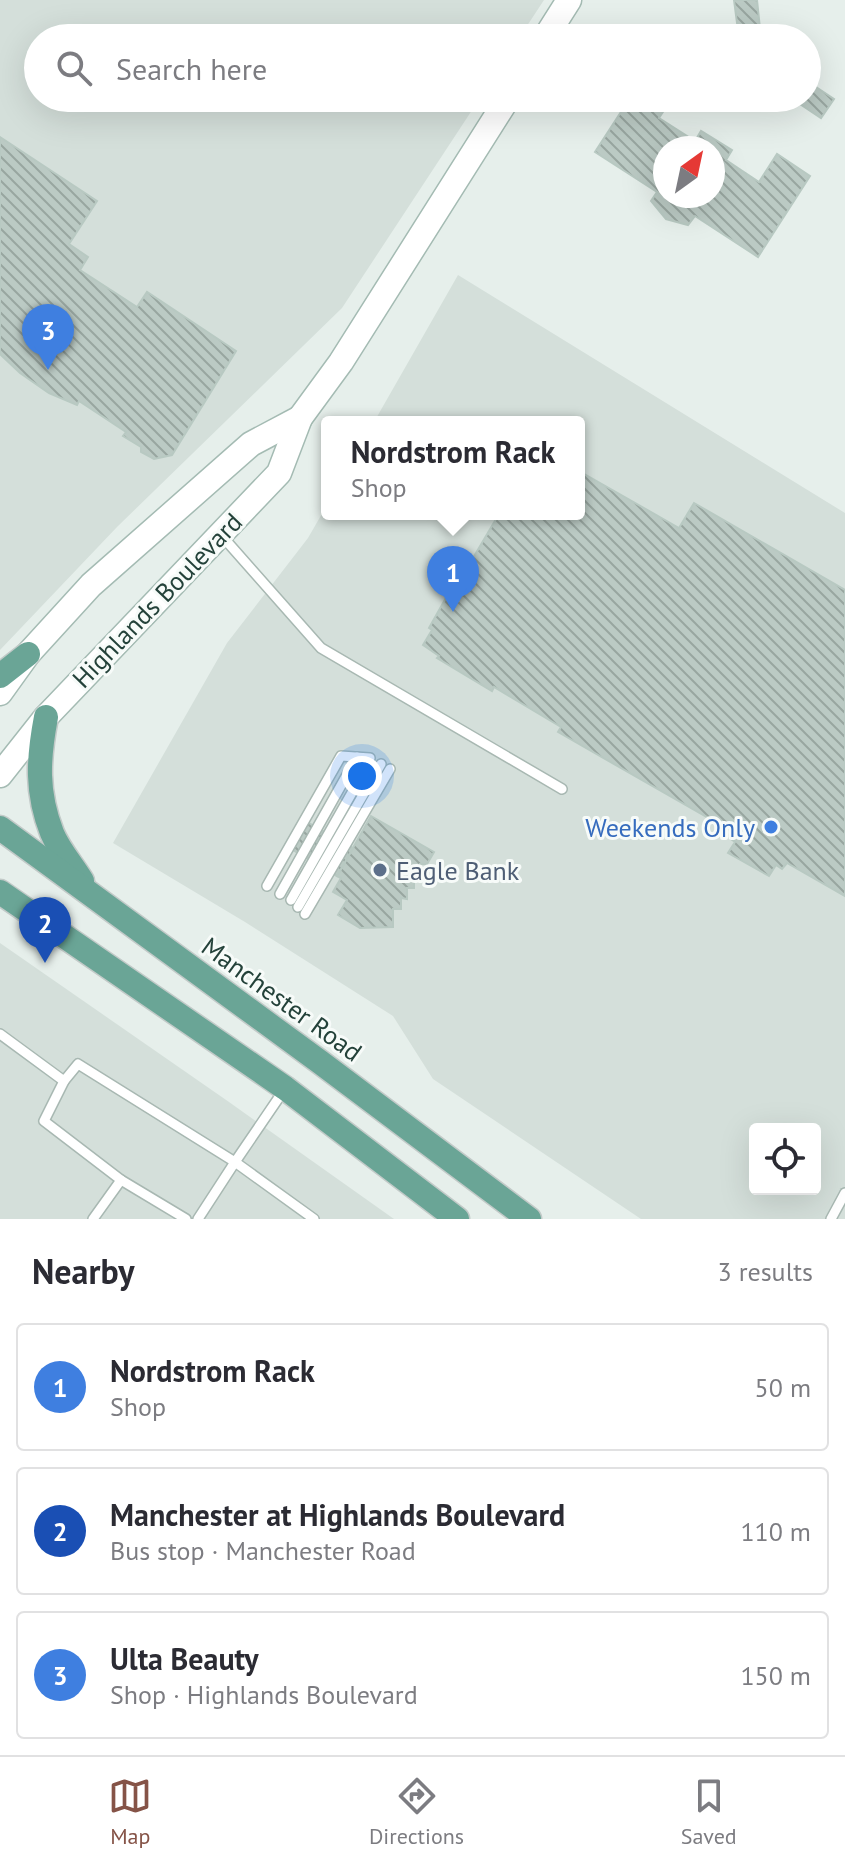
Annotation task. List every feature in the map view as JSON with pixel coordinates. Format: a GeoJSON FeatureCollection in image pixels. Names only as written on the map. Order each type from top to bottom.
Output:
{"type":"FeatureCollection","features":[{"type":"Feature","properties":{"kind":"main road"},"geometry":{"type":"LineString","coordinates":[[0,676],[28,654]]}},
{"type":"Feature","properties":{"kind":"main road"},"geometry":{"type":"LineString","coordinates":[[46,717],[38,758],[43,801],[53,835],[90,893]]}},
{"type":"Feature","properties":{"kind":"main road","name":"Manchester Road"},"geometry":{"type":"LineString","coordinates":[[0,828],[529,1219]]}},
{"type":"Feature","properties":{"kind":"main road"},"geometry":{"type":"LineString","coordinates":[[0,892],[285,1088],[457,1219]]}},
{"type":"Feature","properties":{"kind":"street"},"geometry":{"type":"LineString","coordinates":[[554,24],[569,0]]}},
{"type":"Feature","properties":{"kind":"street","name":"Highlands Boulevard"},"geometry":{"type":"LineString","coordinates":[[0,775],[46,717],[279,473],[300,418],[341,362],[499,112]]}},
{"type":"Feature","properties":{"kind":"street","name":"Highlands Boulevard"},"geometry":{"type":"LineString","coordinates":[[0,693],[28,654],[91,585],[251,444],[300,418]]}},
{"type":"Feature","properties":{"kind":"lane"},"geometry":{"type":"LineString","coordinates":[[219,533],[321,648],[562,789]]}},
{"type":"Feature","properties":{"kind":"lane"},"geometry":{"type":"LineString","coordinates":[[267,886],[341,756],[370,758],[298,907],[386,767]]}},
{"type":"Feature","properties":{"kind":"lane"},"geometry":{"type":"LineString","coordinates":[[280,894],[357,757]]}},
{"type":"Feature","properties":{"kind":"lane"},"geometry":{"type":"LineString","coordinates":[[0,1050],[4,1037],[64,1081]]}},
{"type":"Feature","properties":{"kind":"lane"},"geometry":{"type":"LineString","coordinates":[[186,1219],[121,1180],[44,1121],[64,1081],[78,1064],[235,1162],[314,1219]]}},
{"type":"Feature","properties":{"kind":"lane"},"geometry":{"type":"LineString","coordinates":[[198,1219],[285,1088]]}},
{"type":"Feature","properties":{"kind":"lane"},"geometry":{"type":"LineString","coordinates":[[93,1219],[121,1180]]}},
{"type":"Feature","properties":{"kind":"lane"},"geometry":{"type":"LineString","coordinates":[[831,1219],[845,1193]]}},
{"type":"Feature","properties":{"kind":"shaded area"},"geometry":{"type":"Polygon","coordinates":[[[0,0],[544,0],[528,24],[24,24],[24,112],[471,112],[342,308],[117,527],[0,650],[0,0]]]}},
{"type":"Feature","properties":{"kind":"shaded area"},"geometry":{"type":"Polygon","coordinates":[[[458,275],[845,513],[845,1219],[641,1219],[433,1079],[393,1016],[113,843],[227,643],[308,538],[321,515],[321,520],[585,520],[585,416],[377,416],[458,275]]]}},
{"type":"Feature","properties":{"kind":"shaded area"},"geometry":{"type":"Polygon","coordinates":[[[0,943],[229,1102],[394,1219],[0,1219],[0,943]]]}},
{"type":"Feature","properties":{"kind":"building"},"geometry":{"type":"Polygon","coordinates":[[[734,0],[757,0],[760,24],[737,24],[734,0]]]}},
{"type":"Feature","properties":{"kind":"building"},"geometry":{"type":"Polygon","coordinates":[[[821,90],[834,99],[821,118],[812,112],[821,112],[821,90]]]}},
{"type":"Feature","properties":{"kind":"building"},"geometry":{"type":"Polygon","coordinates":[[[621,112],[663,112],[659,118],[687,136],[653,136],[653,189],[595,152],[621,112]]]}},
{"type":"Feature","properties":{"kind":"building"},"geometry":{"type":"Polygon","coordinates":[[[0,137],[97,201],[69,244],[88,257],[80,270],[137,307],[147,292],[236,351],[172,455],[154,459],[141,452],[141,447],[123,436],[126,432],[79,401],[77,405],[49,393],[20,373],[0,354],[0,137]]]}},
{"type":"Feature","properties":{"kind":"building"},"geometry":{"type":"Polygon","coordinates":[[[725,146],[732,150],[726,160],[759,182],[777,154],[810,176],[758,257],[695,216],[688,225],[666,219],[657,208],[725,208],[725,146]]]}},
{"type":"Feature","properties":{"kind":"building"},"geometry":{"type":"Polygon","coordinates":[[[585,474],[679,528],[694,503],[845,590],[845,896],[787,863],[782,869],[776,865],[769,876],[728,853],[735,842],[728,837],[731,831],[558,732],[561,727],[494,687],[492,691],[437,658],[439,656],[423,645],[432,630],[429,628],[460,573],[463,575],[495,520],[585,520],[585,474]]]}},
{"type":"Feature","properties":{"kind":"building","name":"Eagle Bank"},"geometry":{"type":"Polygon","coordinates":[[[371,816],[434,852],[427,864],[420,864],[420,877],[414,877],[414,888],[407,888],[407,899],[401,898],[401,909],[393,909],[393,927],[360,928],[338,915],[347,900],[333,892],[341,878],[337,876],[371,816]]]}},
{"type":"Feature","properties":{"kind":"building"},"geometry":{"type":"Polygon","coordinates":[[[302,819],[353,848],[337,876],[286,846],[302,819]]]}},
{"type":"Feature","properties":{"kind":"place","name":"Ulta Beauty"},"geometry":{"type":"Point","coordinates":[48,370]}},
{"type":"Feature","properties":{"kind":"place","name":"Nordstrom Rack"},"geometry":{"type":"Point","coordinates":[453,612]}},
{"type":"Feature","properties":{"kind":"place","name":"Weekends Only"},"geometry":{"type":"Point","coordinates":[771,827]}},
{"type":"Feature","properties":{"kind":"place","name":"Eagle Bank"},"geometry":{"type":"Point","coordinates":[380,870]}},
{"type":"Feature","properties":{"kind":"place","name":"Manchester at Highlands Boulevard"},"geometry":{"type":"Point","coordinates":[45,963]}}]}
